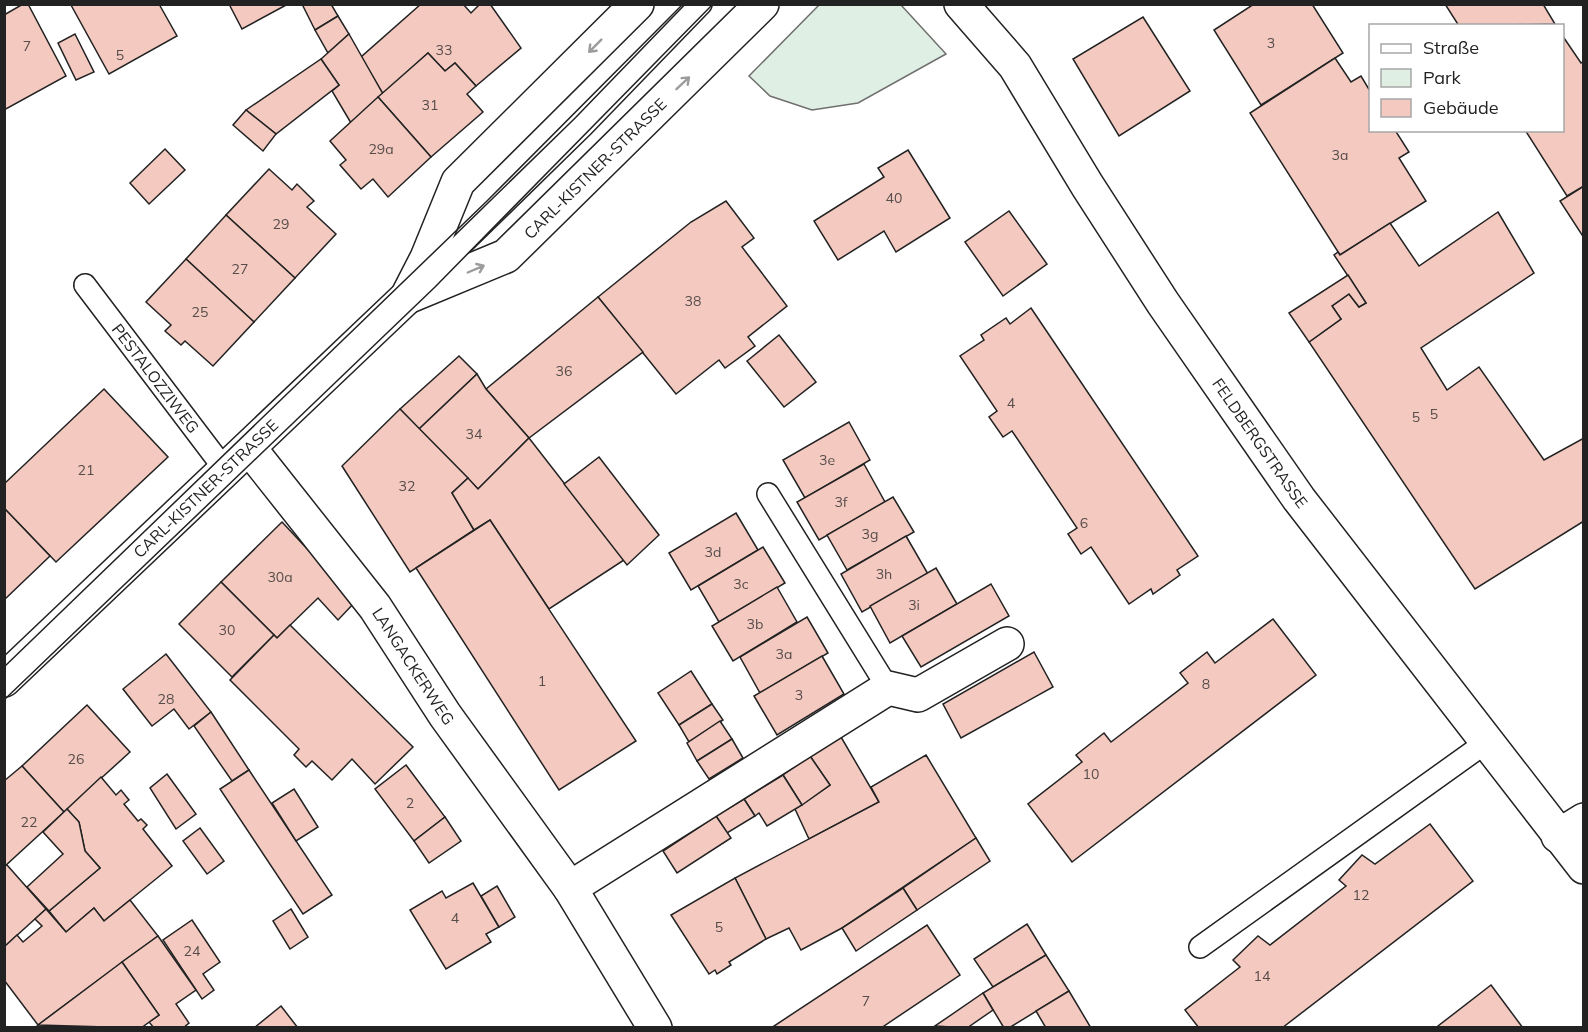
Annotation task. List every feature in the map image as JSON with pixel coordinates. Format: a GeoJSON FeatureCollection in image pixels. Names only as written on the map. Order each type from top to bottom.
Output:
{"type":"FeatureCollection","features":[{"type":"Feature","properties":{"kind":"street","name":"CARL-KISTNER-STRASSE"},"geometry":{"type":"LineString","coordinates":[[4,680],[250,449],[407,297],[427,258],[458,182],[637,4]]}},
{"type":"Feature","properties":{"kind":"street","name":"CARL-KISTNER-STRASSE"},"geometry":{"type":"LineString","coordinates":[[407,297],[506,256],[762,4]]}},
{"type":"Feature","properties":{"kind":"street","name":"FELDBERGSTRASSE"},"geometry":{"type":"LineString","coordinates":[[961,4],[1015,66],[1087,185],[1163,303],[1299,499],[1488,741],[1571,828],[1584,867]]}},
{"type":"Feature","properties":{"kind":"street","name":"LANGACKERWEG"},"geometry":{"type":"LineString","coordinates":[[250,449],[375,607],[445,714],[570,888],[655,1028]]}},
{"type":"Feature","properties":{"kind":"street"},"geometry":{"type":"LineString","coordinates":[[570,888],[888,688],[918,695],[1007,644]]}},
{"type":"Feature","properties":{"kind":"lane"},"geometry":{"type":"LineString","coordinates":[[407,297],[497,212],[701,4]]}},
{"type":"Feature","properties":{"kind":"lane","name":"PESTALOZZIWEG"},"geometry":{"type":"LineString","coordinates":[[85,285],[226,471]]}},
{"type":"Feature","properties":{"kind":"lane"},"geometry":{"type":"LineString","coordinates":[[768,494],[888,688]]}},
{"type":"Feature","properties":{"kind":"lane"},"geometry":{"type":"LineString","coordinates":[[1200,947],[1488,741]]}},
{"type":"Feature","properties":{"kind":"green space"},"geometry":{"type":"Polygon","coordinates":[[[820,4],[901,5],[946,54],[858,103],[812,110],[770,96],[749,76],[820,4]]]}},
{"type":"Feature","properties":{"kind":"building"},"geometry":{"type":"Polygon","coordinates":[[[23,4],[28,4],[66,76],[4,110],[4,15],[23,4]]]}},
{"type":"Feature","properties":{"kind":"building"},"geometry":{"type":"Polygon","coordinates":[[[159,4],[177,36],[109,74],[71,5],[159,4]]]}},
{"type":"Feature","properties":{"kind":"building"},"geometry":{"type":"Polygon","coordinates":[[[229,4],[288,4],[242,29],[229,4]]]}},
{"type":"Feature","properties":{"kind":"building"},"geometry":{"type":"Polygon","coordinates":[[[302,4],[331,4],[338,16],[315,30],[302,4]]]}},
{"type":"Feature","properties":{"kind":"building"},"geometry":{"type":"Polygon","coordinates":[[[421,4],[463,4],[471,13],[480,4],[490,4],[521,48],[476,86],[455,63],[445,71],[428,53],[383,94],[361,57],[421,4]]]}},
{"type":"Feature","properties":{"kind":"building"},"geometry":{"type":"Polygon","coordinates":[[[1254,4],[1312,4],[1343,53],[1261,105],[1214,30],[1254,4]]]}},
{"type":"Feature","properties":{"kind":"building"},"geometry":{"type":"Polygon","coordinates":[[[1445,4],[1543,4],[1555,24],[1458,24],[1445,4]]]}},
{"type":"Feature","properties":{"kind":"building"},"geometry":{"type":"Polygon","coordinates":[[[338,16],[349,34],[328,53],[315,30],[338,16]]]}},
{"type":"Feature","properties":{"kind":"building"},"geometry":{"type":"Polygon","coordinates":[[[1143,17],[1190,91],[1119,136],[1073,59],[1143,17]]]}},
{"type":"Feature","properties":{"kind":"building"},"geometry":{"type":"Polygon","coordinates":[[[75,34],[94,72],[76,80],[58,43],[75,34]]]}},
{"type":"Feature","properties":{"kind":"building"},"geometry":{"type":"Polygon","coordinates":[[[349,34],[383,94],[351,123],[332,91],[339,85],[321,59],[349,34]]]}},
{"type":"Feature","properties":{"kind":"building"},"geometry":{"type":"Polygon","coordinates":[[[1564,38],[1581,63],[1584,61],[1584,186],[1567,196],[1526,132],[1564,132],[1564,38]]]}},
{"type":"Feature","properties":{"kind":"building"},"geometry":{"type":"Polygon","coordinates":[[[428,53],[445,71],[455,63],[476,86],[467,94],[483,112],[431,157],[378,97],[428,53]]]}},
{"type":"Feature","properties":{"kind":"building"},"geometry":{"type":"Polygon","coordinates":[[[1335,58],[1351,82],[1361,76],[1369,89],[1369,132],[1396,132],[1409,152],[1399,158],[1426,201],[1340,255],[1250,113],[1335,58]]]}},
{"type":"Feature","properties":{"kind":"building"},"geometry":{"type":"Polygon","coordinates":[[[321,59],[339,85],[276,134],[246,110],[321,59]]]}},
{"type":"Feature","properties":{"kind":"building"},"geometry":{"type":"Polygon","coordinates":[[[378,97],[431,157],[388,197],[373,179],[361,189],[340,165],[346,160],[330,141],[378,97]]]}},
{"type":"Feature","properties":{"kind":"building"},"geometry":{"type":"Polygon","coordinates":[[[246,110],[276,134],[263,151],[233,125],[246,110]]]}},
{"type":"Feature","properties":{"kind":"building"},"geometry":{"type":"Polygon","coordinates":[[[165,149],[185,170],[149,204],[130,183],[165,149]]]}},
{"type":"Feature","properties":{"kind":"building"},"geometry":{"type":"Polygon","coordinates":[[[908,150],[950,218],[896,252],[884,231],[838,260],[814,221],[884,177],[878,168],[908,150]]]}},
{"type":"Feature","properties":{"kind":"building"},"geometry":{"type":"Polygon","coordinates":[[[269,169],[292,190],[297,184],[314,201],[307,207],[336,234],[295,278],[226,215],[269,169]]]}},
{"type":"Feature","properties":{"kind":"building"},"geometry":{"type":"Polygon","coordinates":[[[1584,186],[1584,238],[1560,201],[1584,186]]]}},
{"type":"Feature","properties":{"kind":"building"},"geometry":{"type":"Polygon","coordinates":[[[726,201],[754,238],[742,247],[787,306],[748,337],[755,346],[725,368],[719,360],[676,394],[598,297],[691,222],[726,201]]]}},
{"type":"Feature","properties":{"kind":"building"},"geometry":{"type":"Polygon","coordinates":[[[1009,211],[1047,264],[1003,296],[965,242],[1009,211]]]}},
{"type":"Feature","properties":{"kind":"building"},"geometry":{"type":"Polygon","coordinates":[[[1498,212],[1534,273],[1421,348],[1447,390],[1479,367],[1544,460],[1584,438],[1584,521],[1475,589],[1309,342],[1341,319],[1332,306],[1349,294],[1359,307],[1366,303],[1334,255],[1338,252],[1340,255],[1390,223],[1419,266],[1498,212]]]}},
{"type":"Feature","properties":{"kind":"building"},"geometry":{"type":"Polygon","coordinates":[[[226,215],[295,278],[254,322],[186,259],[226,215]]]}},
{"type":"Feature","properties":{"kind":"building"},"geometry":{"type":"Polygon","coordinates":[[[186,259],[254,322],[213,366],[185,341],[181,345],[165,331],[171,325],[146,302],[186,259]]]}},
{"type":"Feature","properties":{"kind":"building"},"geometry":{"type":"Polygon","coordinates":[[[1348,275],[1366,303],[1359,307],[1349,294],[1332,306],[1341,319],[1309,342],[1289,313],[1348,275]]]}},
{"type":"Feature","properties":{"kind":"building"},"geometry":{"type":"Polygon","coordinates":[[[598,297],[643,352],[529,438],[486,389],[598,297]]]}},
{"type":"Feature","properties":{"kind":"building"},"geometry":{"type":"Polygon","coordinates":[[[1031,308],[1198,556],[1177,570],[1180,575],[1153,594],[1151,589],[1129,604],[1091,547],[1081,554],[1068,534],[1077,528],[1012,431],[1003,437],[989,417],[997,411],[960,356],[984,340],[981,335],[1006,318],[1010,324],[1031,308]]]}},
{"type":"Feature","properties":{"kind":"building"},"geometry":{"type":"Polygon","coordinates":[[[779,335],[816,382],[784,407],[747,361],[779,335]]]}},
{"type":"Feature","properties":{"kind":"building"},"geometry":{"type":"Polygon","coordinates":[[[459,356],[477,374],[419,429],[400,409],[459,356]]]}},
{"type":"Feature","properties":{"kind":"building"},"geometry":{"type":"Polygon","coordinates":[[[477,374],[486,389],[529,438],[478,489],[419,429],[477,374]]]}},
{"type":"Feature","properties":{"kind":"building"},"geometry":{"type":"Polygon","coordinates":[[[104,389],[168,457],[56,562],[4,508],[4,484],[104,389]]]}},
{"type":"Feature","properties":{"kind":"building"},"geometry":{"type":"Polygon","coordinates":[[[400,409],[468,478],[452,493],[474,530],[410,572],[342,466],[400,409]]]}},
{"type":"Feature","properties":{"kind":"building"},"geometry":{"type":"Polygon","coordinates":[[[849,422],[870,460],[805,498],[783,460],[849,422]]]}},
{"type":"Feature","properties":{"kind":"building"},"geometry":{"type":"Polygon","coordinates":[[[529,438],[624,560],[549,609],[490,520],[474,530],[452,493],[468,478],[478,489],[529,438]]]}},
{"type":"Feature","properties":{"kind":"building"},"geometry":{"type":"Polygon","coordinates":[[[599,457],[659,535],[627,565],[564,484],[599,457]]]}},
{"type":"Feature","properties":{"kind":"building"},"geometry":{"type":"Polygon","coordinates":[[[864,464],[885,502],[819,540],[797,502],[864,464]]]}},
{"type":"Feature","properties":{"kind":"building"},"geometry":{"type":"Polygon","coordinates":[[[893,497],[914,532],[847,570],[827,535],[893,497]]]}},
{"type":"Feature","properties":{"kind":"building"},"geometry":{"type":"Polygon","coordinates":[[[4,508],[50,556],[4,600],[4,508]]]}},
{"type":"Feature","properties":{"kind":"building"},"geometry":{"type":"Polygon","coordinates":[[[736,513],[758,550],[691,590],[669,553],[736,513]]]}},
{"type":"Feature","properties":{"kind":"building"},"geometry":{"type":"Polygon","coordinates":[[[490,520],[636,741],[559,790],[416,568],[490,520]]]}},
{"type":"Feature","properties":{"kind":"building"},"geometry":{"type":"Polygon","coordinates":[[[282,522],[356,601],[338,620],[318,598],[277,638],[221,582],[282,522]]]}},
{"type":"Feature","properties":{"kind":"building"},"geometry":{"type":"Polygon","coordinates":[[[906,536],[928,574],[862,612],[841,574],[906,536]]]}},
{"type":"Feature","properties":{"kind":"building"},"geometry":{"type":"Polygon","coordinates":[[[763,547],[785,583],[719,622],[698,586],[763,547]]]}},
{"type":"Feature","properties":{"kind":"building"},"geometry":{"type":"Polygon","coordinates":[[[936,568],[957,604],[890,643],[870,606],[936,568]]]}},
{"type":"Feature","properties":{"kind":"building"},"geometry":{"type":"Polygon","coordinates":[[[221,582],[274,635],[232,677],[179,624],[221,582]]]}},
{"type":"Feature","properties":{"kind":"building"},"geometry":{"type":"Polygon","coordinates":[[[991,584],[1009,616],[921,667],[902,636],[991,584]]]}},
{"type":"Feature","properties":{"kind":"building"},"geometry":{"type":"Polygon","coordinates":[[[777,587],[797,622],[733,661],[712,626],[777,587]]]}},
{"type":"Feature","properties":{"kind":"building"},"geometry":{"type":"Polygon","coordinates":[[[807,617],[828,653],[760,693],[740,657],[807,617]]]}},
{"type":"Feature","properties":{"kind":"building"},"geometry":{"type":"Polygon","coordinates":[[[1273,619],[1316,675],[1072,862],[1028,804],[1082,762],[1076,755],[1104,733],[1111,742],[1188,683],[1180,673],[1207,652],[1215,663],[1273,619]]]}},
{"type":"Feature","properties":{"kind":"building"},"geometry":{"type":"Polygon","coordinates":[[[290,625],[413,747],[375,784],[352,759],[332,780],[312,761],[306,767],[294,755],[299,749],[230,680],[274,635],[277,638],[290,625]]]}},
{"type":"Feature","properties":{"kind":"building"},"geometry":{"type":"Polygon","coordinates":[[[1034,652],[1053,687],[961,738],[943,704],[1034,652]]]}},
{"type":"Feature","properties":{"kind":"building"},"geometry":{"type":"Polygon","coordinates":[[[166,654],[211,712],[189,729],[174,709],[152,726],[123,689],[166,654]]]}},
{"type":"Feature","properties":{"kind":"building"},"geometry":{"type":"Polygon","coordinates":[[[822,656],[844,694],[777,735],[754,696],[822,656]]]}},
{"type":"Feature","properties":{"kind":"building"},"geometry":{"type":"Polygon","coordinates":[[[691,671],[712,704],[679,725],[658,693],[691,671]]]}},
{"type":"Feature","properties":{"kind":"building"},"geometry":{"type":"Polygon","coordinates":[[[712,704],[723,720],[689,742],[679,725],[712,704]]]}},
{"type":"Feature","properties":{"kind":"building"},"geometry":{"type":"Polygon","coordinates":[[[87,705],[130,752],[64,812],[22,766],[87,705]]]}},
{"type":"Feature","properties":{"kind":"building"},"geometry":{"type":"Polygon","coordinates":[[[211,712],[249,770],[232,781],[194,726],[211,712]]]}},
{"type":"Feature","properties":{"kind":"building"},"geometry":{"type":"Polygon","coordinates":[[[720,721],[732,739],[697,761],[687,743],[720,721]]]}},
{"type":"Feature","properties":{"kind":"building"},"geometry":{"type":"Polygon","coordinates":[[[841,737],[879,802],[809,839],[795,809],[830,785],[810,756],[841,737]]]}},
{"type":"Feature","properties":{"kind":"building"},"geometry":{"type":"Polygon","coordinates":[[[732,739],[743,758],[709,779],[697,761],[732,739]]]}},
{"type":"Feature","properties":{"kind":"building"},"geometry":{"type":"Polygon","coordinates":[[[926,755],[976,838],[842,928],[801,950],[789,928],[766,939],[735,878],[879,802],[871,787],[926,755]]]}},
{"type":"Feature","properties":{"kind":"building"},"geometry":{"type":"Polygon","coordinates":[[[810,756],[830,785],[802,805],[783,775],[810,756]]]}},
{"type":"Feature","properties":{"kind":"building"},"geometry":{"type":"Polygon","coordinates":[[[406,765],[445,817],[414,841],[375,789],[406,765]]]}},
{"type":"Feature","properties":{"kind":"building"},"geometry":{"type":"Polygon","coordinates":[[[22,766],[64,812],[5,866],[4,781],[22,766]]]}},
{"type":"Feature","properties":{"kind":"building"},"geometry":{"type":"Polygon","coordinates":[[[249,770],[332,895],[303,914],[220,789],[249,770]]]}},
{"type":"Feature","properties":{"kind":"building"},"geometry":{"type":"Polygon","coordinates":[[[167,774],[196,814],[176,829],[150,788],[167,774]]]}},
{"type":"Feature","properties":{"kind":"building"},"geometry":{"type":"Polygon","coordinates":[[[783,775],[802,805],[767,826],[759,813],[755,816],[744,799],[783,775]]]}},
{"type":"Feature","properties":{"kind":"building"},"geometry":{"type":"Polygon","coordinates":[[[101,777],[116,795],[121,790],[129,800],[124,804],[138,821],[141,819],[147,825],[143,829],[172,866],[104,921],[94,908],[66,932],[49,911],[100,868],[85,851],[79,822],[67,809],[101,777]]]}},
{"type":"Feature","properties":{"kind":"building"},"geometry":{"type":"Polygon","coordinates":[[[294,789],[318,827],[296,841],[272,803],[294,789]]]}},
{"type":"Feature","properties":{"kind":"building"},"geometry":{"type":"Polygon","coordinates":[[[744,799],[755,816],[727,833],[716,816],[744,799]]]}},
{"type":"Feature","properties":{"kind":"building"},"geometry":{"type":"Polygon","coordinates":[[[67,809],[79,822],[85,851],[100,868],[49,911],[27,887],[63,854],[43,832],[67,809]]]}},
{"type":"Feature","properties":{"kind":"building"},"geometry":{"type":"Polygon","coordinates":[[[716,816],[731,838],[677,873],[663,851],[716,816]]]}},
{"type":"Feature","properties":{"kind":"building"},"geometry":{"type":"Polygon","coordinates":[[[445,817],[461,841],[429,863],[414,841],[445,817]]]}},
{"type":"Feature","properties":{"kind":"building"},"geometry":{"type":"Polygon","coordinates":[[[1430,824],[1473,881],[1282,1028],[1199,1028],[1185,1010],[1240,967],[1233,960],[1258,936],[1270,945],[1346,886],[1339,880],[1362,855],[1375,864],[1430,824]]]}},
{"type":"Feature","properties":{"kind":"building"},"geometry":{"type":"Polygon","coordinates":[[[200,828],[224,861],[207,874],[183,841],[200,828]]]}},
{"type":"Feature","properties":{"kind":"building"},"geometry":{"type":"Polygon","coordinates":[[[976,838],[990,861],[917,910],[903,888],[976,838]]]}},
{"type":"Feature","properties":{"kind":"building"},"geometry":{"type":"Polygon","coordinates":[[[7,865],[46,909],[4,947],[4,866],[7,865]]]}},
{"type":"Feature","properties":{"kind":"building"},"geometry":{"type":"Polygon","coordinates":[[[735,878],[766,939],[729,962],[731,965],[717,974],[715,970],[709,974],[671,915],[735,878]]]}},
{"type":"Feature","properties":{"kind":"building"},"geometry":{"type":"Polygon","coordinates":[[[473,883],[499,927],[486,934],[491,942],[446,969],[410,910],[442,891],[446,898],[473,883]]]}},
{"type":"Feature","properties":{"kind":"building"},"geometry":{"type":"Polygon","coordinates":[[[497,886],[515,917],[499,927],[481,896],[497,886]]]}},
{"type":"Feature","properties":{"kind":"building"},"geometry":{"type":"Polygon","coordinates":[[[903,888],[917,910],[856,951],[842,928],[903,888]]]}},
{"type":"Feature","properties":{"kind":"building"},"geometry":{"type":"Polygon","coordinates":[[[130,900],[158,936],[38,1025],[4,980],[4,947],[17,935],[23,942],[42,926],[35,919],[46,909],[66,932],[94,908],[104,921],[130,900]]]}},
{"type":"Feature","properties":{"kind":"building"},"geometry":{"type":"Polygon","coordinates":[[[291,909],[308,937],[290,949],[273,921],[291,909]]]}},
{"type":"Feature","properties":{"kind":"building"},"geometry":{"type":"Polygon","coordinates":[[[192,920],[220,962],[203,974],[214,990],[202,999],[163,940],[192,920]]]}},
{"type":"Feature","properties":{"kind":"building"},"geometry":{"type":"Polygon","coordinates":[[[1027,924],[1046,955],[993,987],[974,959],[1027,924]]]}},
{"type":"Feature","properties":{"kind":"building"},"geometry":{"type":"Polygon","coordinates":[[[927,925],[960,975],[881,1028],[771,1028],[927,925]]]}},
{"type":"Feature","properties":{"kind":"building"},"geometry":{"type":"Polygon","coordinates":[[[158,936],[196,990],[176,1004],[189,1023],[183,1028],[154,1028],[149,1022],[159,1015],[122,962],[158,936]]]}},
{"type":"Feature","properties":{"kind":"building"},"geometry":{"type":"Polygon","coordinates":[[[1046,955],[1069,991],[1009,1028],[1004,1028],[983,993],[1046,955]]]}},
{"type":"Feature","properties":{"kind":"building"},"geometry":{"type":"Polygon","coordinates":[[[122,962],[159,1015],[141,1028],[38,1025],[122,962]]]}},
{"type":"Feature","properties":{"kind":"building"},"geometry":{"type":"Polygon","coordinates":[[[1491,985],[1523,1028],[1439,1028],[1438,1026],[1491,985]]]}},
{"type":"Feature","properties":{"kind":"building"},"geometry":{"type":"Polygon","coordinates":[[[1069,991],[1091,1028],[1046,1028],[1036,1011],[1069,991]]]}},
{"type":"Feature","properties":{"kind":"building"},"geometry":{"type":"Polygon","coordinates":[[[983,993],[993,1010],[967,1028],[935,1026],[983,993]]]}},
{"type":"Feature","properties":{"kind":"building"},"geometry":{"type":"Polygon","coordinates":[[[281,1006],[298,1028],[254,1028],[281,1006]]]}},
{"type":"Feature","properties":{"kind":"tram line"},"geometry":{"type":"LineString","coordinates":[[4,667],[487,201],[683,4]]}},
{"type":"Feature","properties":{"kind":"tram line"},"geometry":{"type":"LineString","coordinates":[[4,700],[435,287],[713,4]]}}]}
